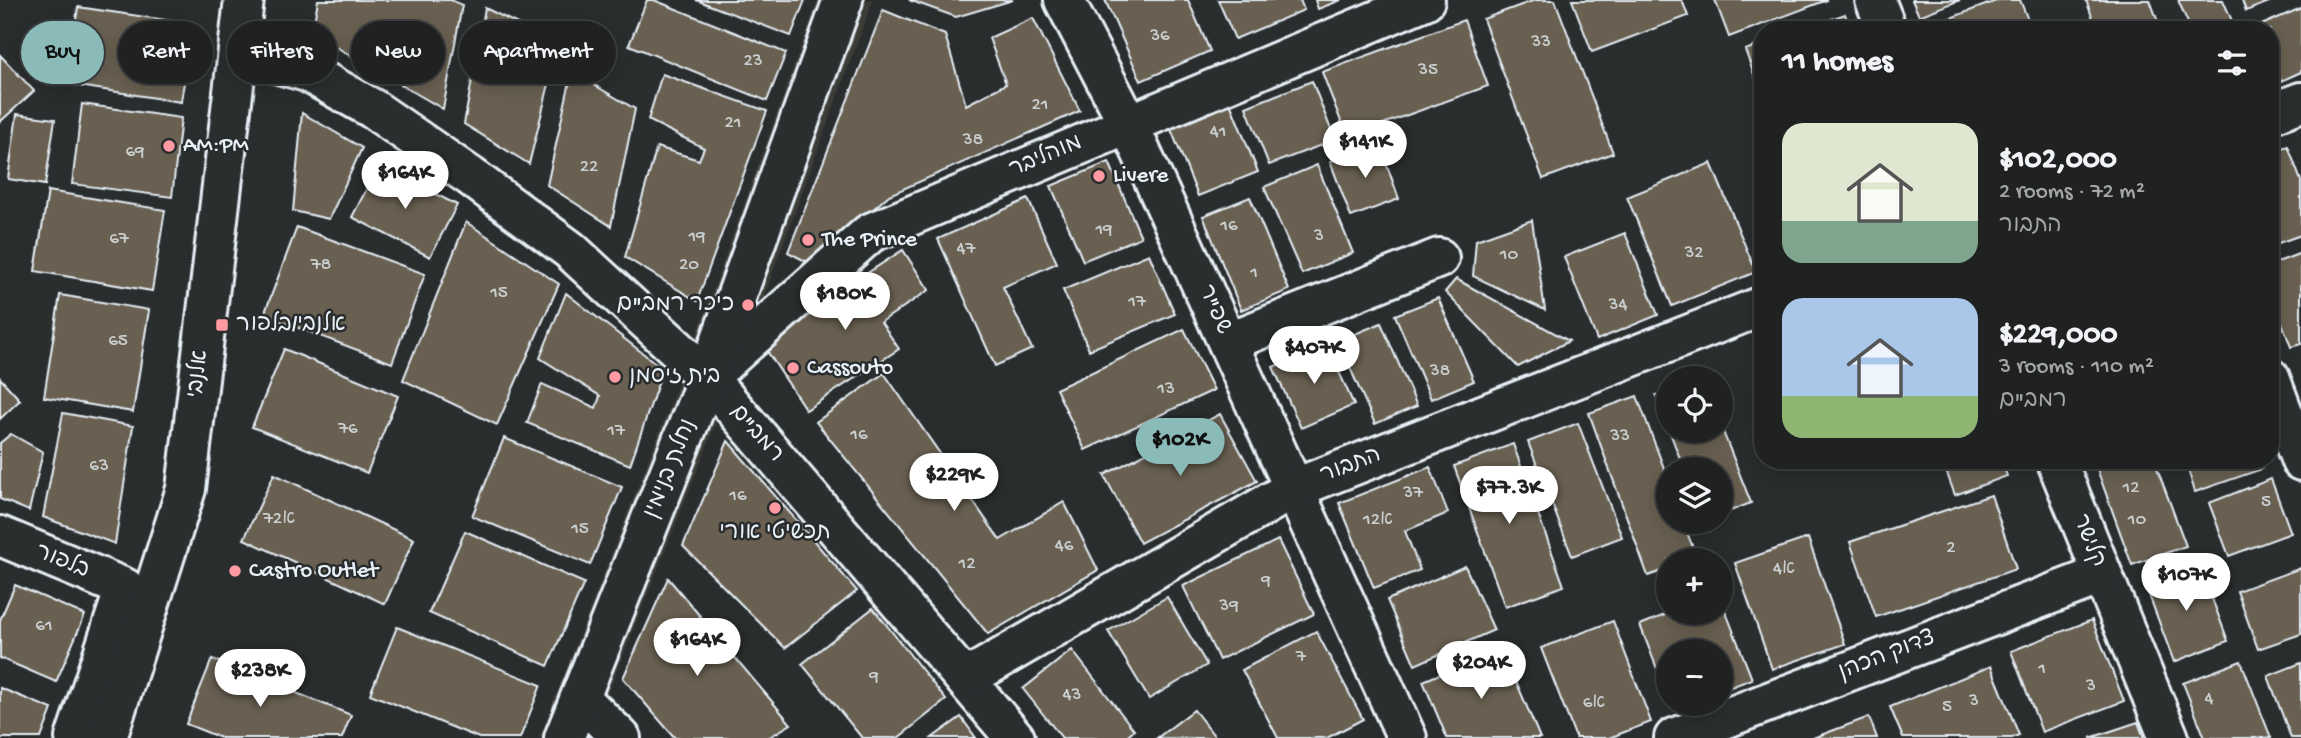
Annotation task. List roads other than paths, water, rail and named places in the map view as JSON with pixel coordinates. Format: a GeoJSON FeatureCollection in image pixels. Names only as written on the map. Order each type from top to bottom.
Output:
{"type":"FeatureCollection","features":[{"type":"Feature","properties":{"kind":"street","name":"אלנבי"},"geometry":{"type":"LineString","coordinates":[[242,21],[244,0]]}},
{"type":"Feature","properties":{"kind":"street","name":"נחלת בנימין"},"geometry":{"type":"LineString","coordinates":[[564,738],[707,378],[843,0]]}},
{"type":"Feature","properties":{"kind":"street","name":"שפ\"ר"},"geometry":{"type":"LineString","coordinates":[[1064,0],[1128,122],[1407,738]]}},
{"type":"Feature","properties":{"kind":"street","name":"מוהליבר"},"geometry":{"type":"LineString","coordinates":[[707,378],[870,233],[1128,122],[1425,0]]}},
{"type":"Feature","properties":{"kind":"street"},"geometry":{"type":"LineString","coordinates":[[1875,0],[1883,21]]}},
{"type":"Feature","properties":{"kind":"street","name":"אלנבי"},"geometry":{"type":"LineString","coordinates":[[107,738],[186,489],[234,84]]}},
{"type":"Feature","properties":{"kind":"street","name":"רמב\"ם"},"geometry":{"type":"LineString","coordinates":[[328,84],[373,109],[570,250],[707,378],[1015,738]]}},
{"type":"Feature","properties":{"kind":"street"},"geometry":{"type":"LineString","coordinates":[[2279,111],[2301,102]]}},
{"type":"Feature","properties":{"kind":"street"},"geometry":{"type":"LineString","coordinates":[[1228,342],[1439,258]]}},
{"type":"Feature","properties":{"kind":"street","name":"התבור"},"geometry":{"type":"LineString","coordinates":[[965,678],[1293,489],[1754,309]]}},
{"type":"Feature","properties":{"kind":"street"},"geometry":{"type":"LineString","coordinates":[[2279,401],[2301,461]]}},
{"type":"Feature","properties":{"kind":"street","name":"קלישר"},"geometry":{"type":"LineString","coordinates":[[2060,469],[2169,738]]}},
{"type":"Feature","properties":{"kind":"street","name":"בלפור"},"geometry":{"type":"LineString","coordinates":[[0,536],[125,588],[75,738]]}},
{"type":"Feature","properties":{"kind":"street","name":"צדוק הכהן"},"geometry":{"type":"LineString","coordinates":[[1674,738],[2101,575]]}},
{"type":"Feature","properties":{"kind":"street"},"geometry":{"type":"LineString","coordinates":[[580,698],[621,738]]}},
{"type":"Feature","properties":{"kind":"place","name":"AM:PM"},"geometry":{"type":"Point","coordinates":[169,146]}},
{"type":"Feature","properties":{"kind":"place","name":"Livere"},"geometry":{"type":"Point","coordinates":[1099,176]}},
{"type":"Feature","properties":{"kind":"place","name":"The Prince"},"geometry":{"type":"Point","coordinates":[808,240]}},
{"type":"Feature","properties":{"kind":"place","name":"כיכר רמב\"ם"},"geometry":{"type":"Point","coordinates":[748,305]}},
{"type":"Feature","properties":{"kind":"place","name":"אלנבי/בלפור"},"geometry":{"type":"Point","coordinates":[222,325]}},
{"type":"Feature","properties":{"kind":"place","name":"Cassouto"},"geometry":{"type":"Point","coordinates":[793,368]}},
{"type":"Feature","properties":{"kind":"place","name":"בית זיסמן"},"geometry":{"type":"Point","coordinates":[615,377]}},
{"type":"Feature","properties":{"kind":"place","name":"תכשיטי אורי"},"geometry":{"type":"Point","coordinates":[775,508]}},
{"type":"Feature","properties":{"kind":"place","name":"Castro Outlet"},"geometry":{"type":"Point","coordinates":[235,571]}}]}
